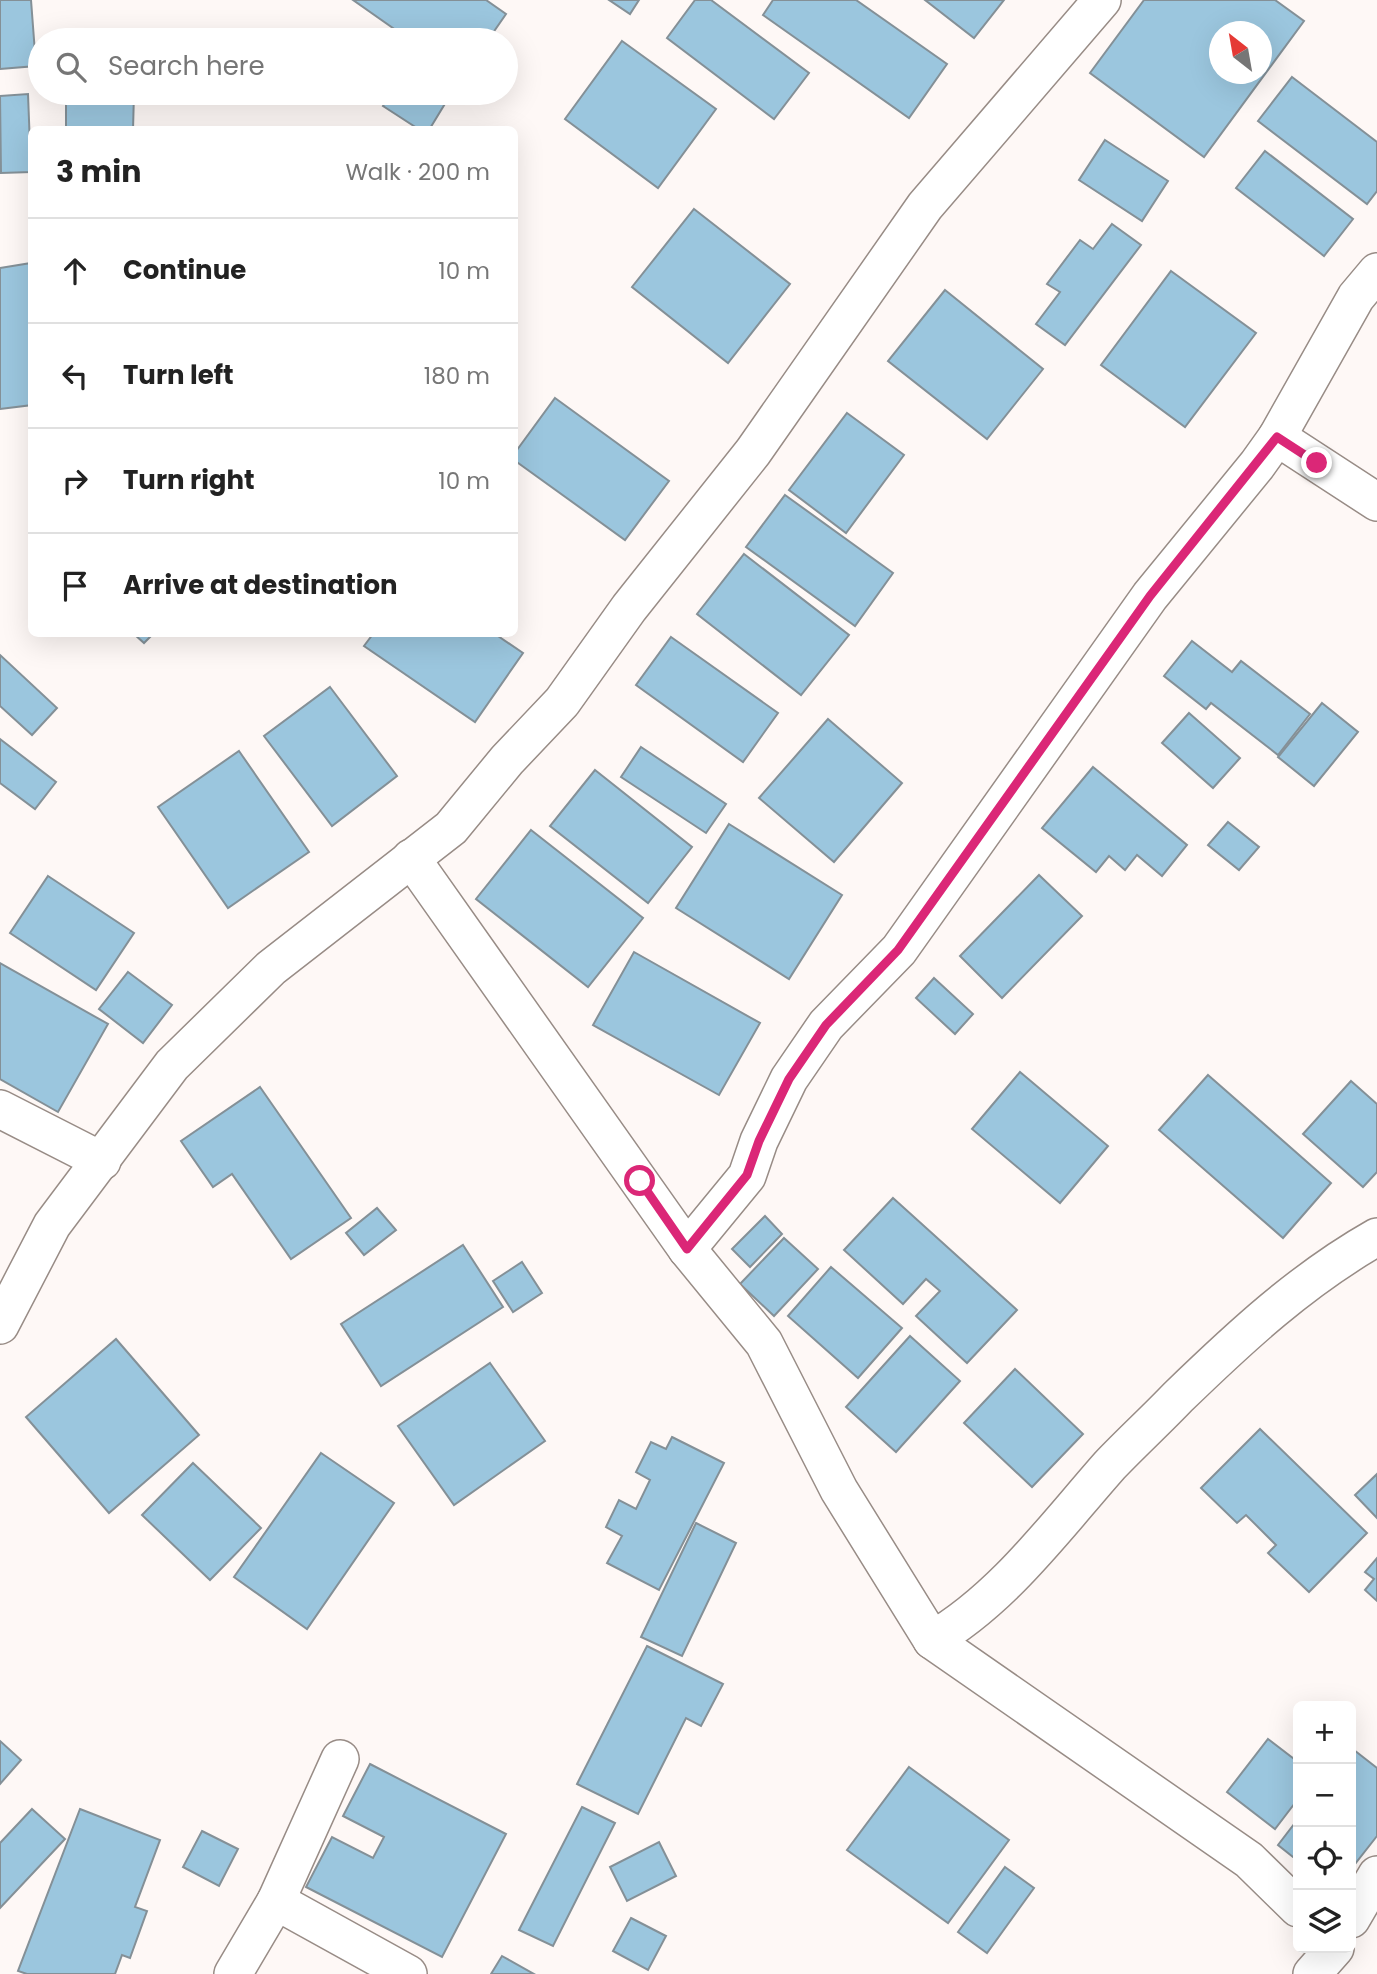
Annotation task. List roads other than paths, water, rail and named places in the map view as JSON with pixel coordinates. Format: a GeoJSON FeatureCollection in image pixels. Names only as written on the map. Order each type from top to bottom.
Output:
{"type":"FeatureCollection","features":[{"type":"Feature","properties":{"kind":"street"},"geometry":{"type":"LineString","coordinates":[[0,1325],[52,1225],[172,1065],[271,968],[452,828],[507,760],[562,702],[629,608],[753,452],[925,206],[1102,0]]}},
{"type":"Feature","properties":{"kind":"street"},"geometry":{"type":"LineString","coordinates":[[687,1249],[747,1175],[759,1141],[789,1079],[826,1025],[898,950],[1150,596],[1277,437],[1356,297],[1377,272]]}},
{"type":"Feature","properties":{"kind":"street"},"geometry":{"type":"LineString","coordinates":[[1277,437],[1377,502]]}},
{"type":"Feature","properties":{"kind":"street"},"geometry":{"type":"LineString","coordinates":[[411,858],[687,1249],[764,1343],[839,1490],[932,1640],[1249,1860],[1293,1903]]}},
{"type":"Feature","properties":{"kind":"street"},"geometry":{"type":"LineString","coordinates":[[0,1109],[102,1161]]}},
{"type":"Feature","properties":{"kind":"street"},"geometry":{"type":"LineString","coordinates":[[932,1640],[962,1622],[1011,1575],[1114,1461],[1277,1304],[1345,1255],[1377,1237]]}},
{"type":"Feature","properties":{"kind":"street"},"geometry":{"type":"LineString","coordinates":[[233,1974],[276,1901],[340,1759]]}},
{"type":"Feature","properties":{"kind":"street"},"geometry":{"type":"LineString","coordinates":[[1356,1911],[1377,1875]]}},
{"type":"Feature","properties":{"kind":"street"},"geometry":{"type":"LineString","coordinates":[[276,1901],[408,1974]]}}]}
